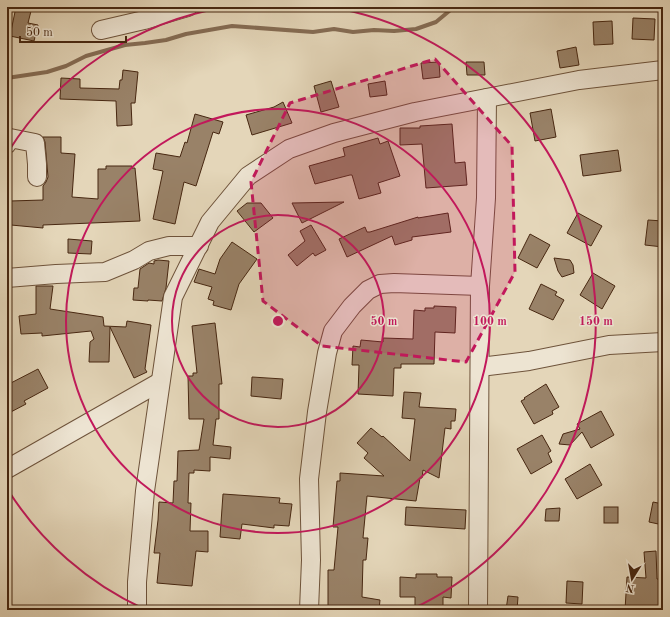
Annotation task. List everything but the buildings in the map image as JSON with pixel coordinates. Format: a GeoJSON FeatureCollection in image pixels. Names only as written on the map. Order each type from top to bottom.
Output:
{"type":"FeatureCollection","features":[{"type":"Feature","properties":{"kind":"street"},"geometry":{"type":"LineString","coordinates":[[101,30],[144,20],[188,7]]}},
{"type":"Feature","properties":{"kind":"street"},"geometry":{"type":"LineString","coordinates":[[137,610],[137,582],[145,491],[173,297],[210,222],[248,176],[289,149],[334,133],[415,112],[579,80],[663,70]]}},
{"type":"Feature","properties":{"kind":"street"},"geometry":{"type":"LineString","coordinates":[[478,610],[480,286],[486,198],[487,98]]}},
{"type":"Feature","properties":{"kind":"street"},"geometry":{"type":"LineString","coordinates":[[7,144],[10,138],[35,143],[37,177]]}},
{"type":"Feature","properties":{"kind":"street"},"geometry":{"type":"LineString","coordinates":[[7,278],[105,272],[134,260],[149,251],[169,246],[199,246]]}},
{"type":"Feature","properties":{"kind":"street"},"geometry":{"type":"LineString","coordinates":[[309,610],[312,560],[309,479],[318,405],[327,353],[333,331],[352,306],[368,290],[380,284],[394,283],[480,286]]}},
{"type":"Feature","properties":{"kind":"street"},"geometry":{"type":"LineString","coordinates":[[480,367],[529,361],[609,345],[663,342]]}},
{"type":"Feature","properties":{"kind":"street"},"geometry":{"type":"LineString","coordinates":[[7,469],[160,382]]}},
{"type":"Feature","properties":{"kind":"highlighted area"},"geometry":{"type":"Polygon","coordinates":[[[435,59],[512,146],[515,272],[466,362],[322,346],[263,301],[251,182],[290,103],[435,59]]]}},
{"type":"Feature","properties":{"kind":"waterway"},"geometry":{"type":"LineString","coordinates":[[7,78],[47,72],[66,66],[86,56],[125,45],[166,40],[186,34],[232,26],[313,32],[334,29],[353,32],[374,30],[394,31],[416,29],[436,22],[454,7]]}}]}
